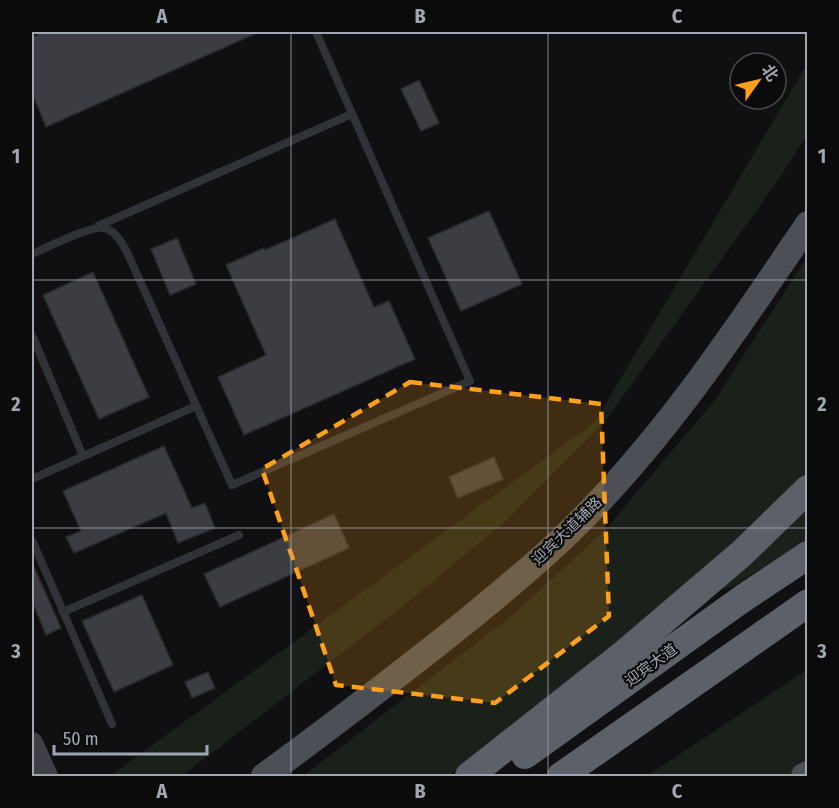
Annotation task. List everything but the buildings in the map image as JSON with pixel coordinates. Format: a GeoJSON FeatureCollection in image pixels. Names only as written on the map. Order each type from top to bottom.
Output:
{"type":"FeatureCollection","features":[{"type":"Feature","properties":{"kind":"highway"},"geometry":{"type":"LineString","coordinates":[[469,777],[634,645],[741,554],[807,489]]}},
{"type":"Feature","properties":{"kind":"highway","name":"迎宾大道"},"geometry":{"type":"LineString","coordinates":[[495,777],[807,555]]}},
{"type":"Feature","properties":{"kind":"highway"},"geometry":{"type":"LineString","coordinates":[[561,777],[807,603]]}},
{"type":"Feature","properties":{"kind":"highway"},"geometry":{"type":"LineString","coordinates":[[589,756],[807,623]]}},
{"type":"Feature","properties":{"kind":"main road","name":"迎宾大道辅路"},"geometry":{"type":"LineString","coordinates":[[264,777],[453,631],[566,535],[642,454],[715,360],[807,224]]}},
{"type":"Feature","properties":{"kind":"main road"},"geometry":{"type":"LineString","coordinates":[[804,777],[807,774]]}},
{"type":"Feature","properties":{"kind":"street"},"geometry":{"type":"LineString","coordinates":[[32,743],[47,777]]}},
{"type":"Feature","properties":{"kind":"lane"},"geometry":{"type":"LineString","coordinates":[[95,227],[106,228],[117,236],[127,252],[231,485],[470,381],[316,32]]}},
{"type":"Feature","properties":{"kind":"lane"},"geometry":{"type":"LineString","coordinates":[[32,254],[352,114]]}},
{"type":"Feature","properties":{"kind":"lane"},"geometry":{"type":"LineString","coordinates":[[32,335],[83,456]]}},
{"type":"Feature","properties":{"kind":"lane"},"geometry":{"type":"LineString","coordinates":[[32,479],[196,405]]}},
{"type":"Feature","properties":{"kind":"lane"},"geometry":{"type":"LineString","coordinates":[[63,612],[239,535]]}},
{"type":"Feature","properties":{"kind":"lane"},"geometry":{"type":"LineString","coordinates":[[32,540],[112,724]]}},
{"type":"Feature","properties":{"kind":"highlighted area"},"geometry":{"type":"Polygon","coordinates":[[[410,382],[601,404],[609,616],[495,703],[336,685],[262,469],[410,382]]]}},
{"type":"Feature","properties":{"kind":"shaded area"},"geometry":{"type":"Polygon","coordinates":[[[807,64],[807,135],[779,179],[606,420],[508,519],[403,606],[182,776],[110,776],[595,422],[779,111],[788,111],[788,96],[807,64]]]}},
{"type":"Feature","properties":{"kind":"shaded area"},"geometry":{"type":"Polygon","coordinates":[[[807,257],[807,540],[732,587],[679,597],[605,661],[448,776],[303,776],[514,614],[605,530],[715,400],[807,257]]]}},
{"type":"Feature","properties":{"kind":"shaded area"},"geometry":{"type":"Polygon","coordinates":[[[807,670],[807,765],[789,776],[647,776],[807,670]]]}}]}
